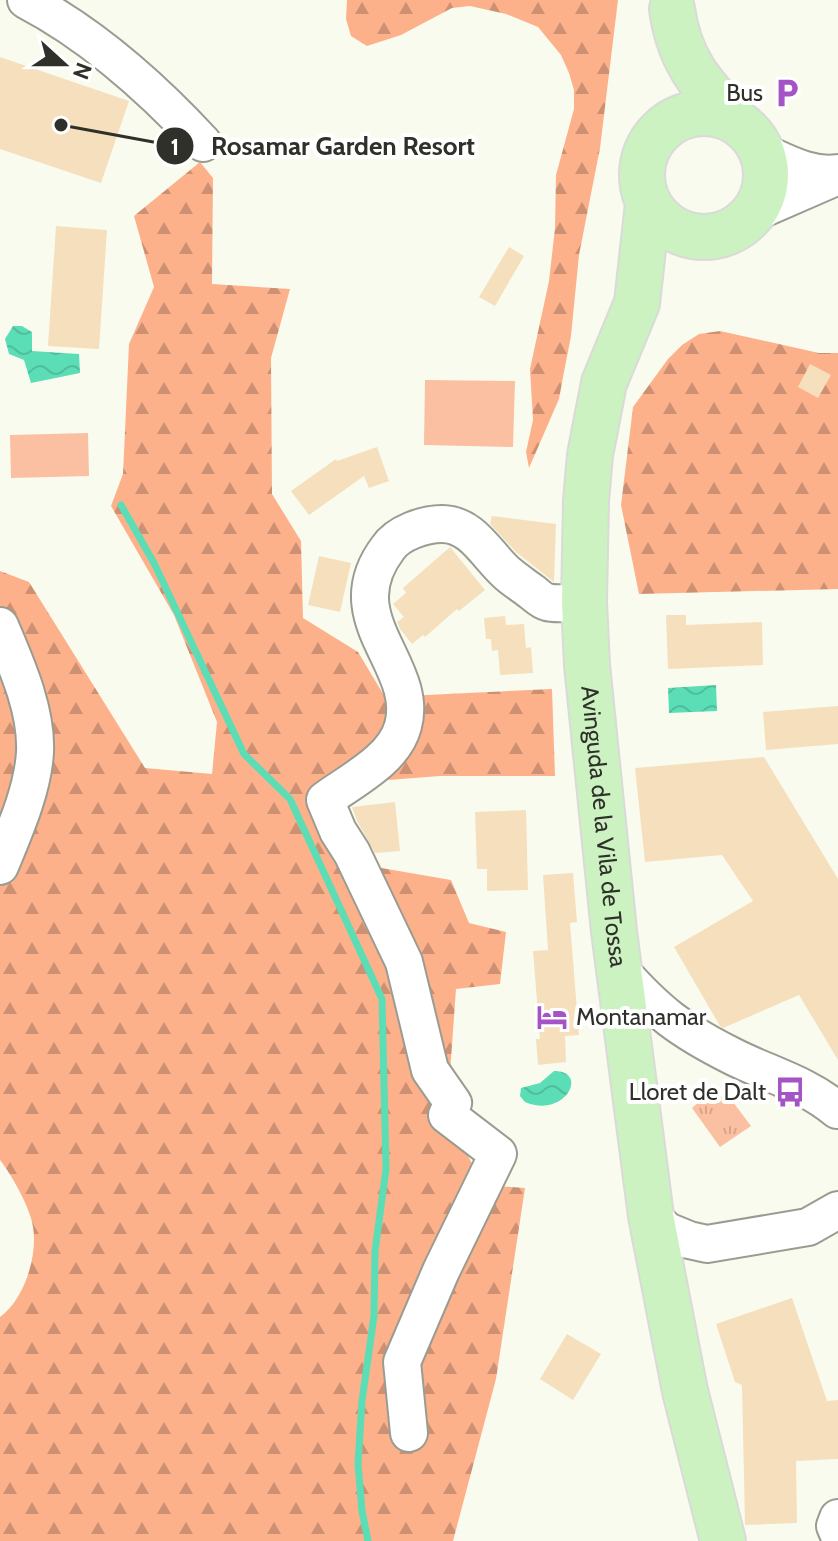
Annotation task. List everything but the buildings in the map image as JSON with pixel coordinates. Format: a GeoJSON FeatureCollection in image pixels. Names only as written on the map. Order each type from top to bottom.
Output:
{"type":"FeatureCollection","features":[{"type":"Feature","properties":{"kind":"main road"},"geometry":{"type":"LineString","coordinates":[[662,128],[665,48],[673,4]]}},
{"type":"Feature","properties":{"kind":"main road"},"geometry":{"type":"LineString","coordinates":[[673,4],[675,31],[687,62],[710,94],[749,136],[766,180],[763,195],[753,213],[742,225],[727,234],[699,238],[676,232],[648,204],[643,191],[642,165],[652,140],[662,128],[681,117],[709,113],[749,136]]}},
{"type":"Feature","properties":{"kind":"main road","name":"Avinguda de la Vila de Tossa"},"geometry":{"type":"LineString","coordinates":[[648,204],[637,303],[617,347],[596,415],[586,501],[584,602],[587,665],[619,969],[651,1216],[685,1391],[723,1541]]}},
{"type":"Feature","properties":{"kind":"main road","name":"Avinguda de la Vila de Tossa"},"geometry":{"type":"LineString","coordinates":[[637,303],[699,238]]}},
{"type":"Feature","properties":{"kind":"street"},"geometry":{"type":"LineString","coordinates":[[26,0],[70,11],[203,143]]}},
{"type":"Feature","properties":{"kind":"street"},"geometry":{"type":"LineString","coordinates":[[749,136],[805,170],[826,175],[838,174]]}},
{"type":"Feature","properties":{"kind":"street"},"geometry":{"type":"LineString","coordinates":[[753,213],[838,174]]}},
{"type":"Feature","properties":{"kind":"street"},"geometry":{"type":"LineString","coordinates":[[409,1433],[402,1362],[441,1271],[498,1154],[447,1115],[453,1103],[430,1070],[404,962],[325,800],[390,751],[404,725],[402,691],[375,626],[370,606],[370,586],[381,557],[390,544],[416,529],[441,524],[469,533],[507,573],[546,602],[584,602]]}},
{"type":"Feature","properties":{"kind":"street"},"geometry":{"type":"LineString","coordinates":[[0,626],[31,715],[35,753],[21,814],[0,866]]}},
{"type":"Feature","properties":{"kind":"street"},"geometry":{"type":"LineString","coordinates":[[619,969],[653,1007],[675,1025],[732,1056],[822,1097],[837,1110]]}},
{"type":"Feature","properties":{"kind":"street"},"geometry":{"type":"LineString","coordinates":[[629,1052],[644,1033],[657,1027],[675,1025]]}},
{"type":"Feature","properties":{"kind":"street"},"geometry":{"type":"LineString","coordinates":[[651,1216],[677,1236],[707,1244],[808,1227],[838,1210]]}},
{"type":"Feature","properties":{"kind":"street"},"geometry":{"type":"LineString","coordinates":[[666,1296],[683,1267],[707,1244]]}},
{"type":"Feature","properties":{"kind":"street"},"geometry":{"type":"LineString","coordinates":[[838,1518],[835,1526],[838,1533]]}},
{"type":"Feature","properties":{"kind":"green space"},"geometry":{"type":"Polygon","coordinates":[[[347,0],[618,0],[600,148],[579,255],[571,336],[559,399],[529,468],[526,452],[533,420],[530,369],[549,281],[555,228],[556,175],[574,109],[574,90],[569,73],[561,55],[538,27],[506,14],[470,6],[452,8],[401,35],[367,46],[351,36],[346,19],[347,0]]]}},
{"type":"Feature","properties":{"kind":"green space"},"geometry":{"type":"Polygon","coordinates":[[[200,162],[213,178],[212,284],[290,289],[271,358],[272,494],[301,541],[303,618],[358,652],[385,697],[552,689],[555,776],[440,776],[362,782],[339,802],[364,865],[451,880],[469,923],[506,932],[500,984],[456,989],[447,1115],[483,1185],[525,1188],[496,1379],[453,1541],[0,1541],[0,1317],[22,1289],[31,1264],[34,1238],[25,1202],[0,1160],[0,571],[29,582],[145,768],[212,774],[217,722],[174,615],[111,506],[123,474],[129,344],[154,287],[134,216],[200,162]]]}},
{"type":"Feature","properties":{"kind":"green space"},"geometry":{"type":"Polygon","coordinates":[[[720,331],[819,353],[838,353],[838,589],[639,594],[621,505],[633,407],[682,345],[699,334],[720,331]]]}},
{"type":"Feature","properties":{"kind":"green space"},"geometry":{"type":"Polygon","coordinates":[[[425,380],[515,381],[513,447],[424,445],[425,380]]]}},
{"type":"Feature","properties":{"kind":"green space"},"geometry":{"type":"Polygon","coordinates":[[[88,433],[89,476],[11,478],[10,435],[88,433]]]}},
{"type":"Feature","properties":{"kind":"green space"},"geometry":{"type":"Polygon","coordinates":[[[708,1094],[730,1098],[751,1126],[720,1147],[692,1108],[708,1094]]]}},
{"type":"Feature","properties":{"kind":"water"},"geometry":{"type":"Polygon","coordinates":[[[13,326],[22,326],[32,332],[32,351],[79,354],[80,373],[31,383],[24,360],[9,354],[5,339],[13,326]]]}},
{"type":"Feature","properties":{"kind":"water"},"geometry":{"type":"Polygon","coordinates":[[[716,685],[717,711],[669,713],[668,688],[716,685]]]}},
{"type":"Feature","properties":{"kind":"water"},"geometry":{"type":"Polygon","coordinates":[[[554,1071],[565,1073],[570,1078],[568,1093],[551,1104],[539,1106],[525,1102],[520,1096],[521,1088],[540,1083],[554,1071]]]}},
{"type":"Feature","properties":{"kind":"waterway"},"geometry":{"type":"LineString","coordinates":[[121,505],[154,563],[244,754],[290,799],[382,999],[386,1169],[375,1251],[374,1316],[362,1401],[358,1464],[368,1541]]}},
{"type":"Feature","properties":{"kind":"place","name":"Bus"},"geometry":{"type":"Point","coordinates":[787,93]}},
{"type":"Feature","properties":{"kind":"place","name":"Rosamar Garden Resort"},"geometry":{"type":"Point","coordinates":[61,125]}},
{"type":"Feature","properties":{"kind":"place","name":"Montanamar"},"geometry":{"type":"Point","coordinates":[552,1017]}},
{"type":"Feature","properties":{"kind":"place","name":"Lloret de Dalt"},"geometry":{"type":"Point","coordinates":[790,1092]}}]}
